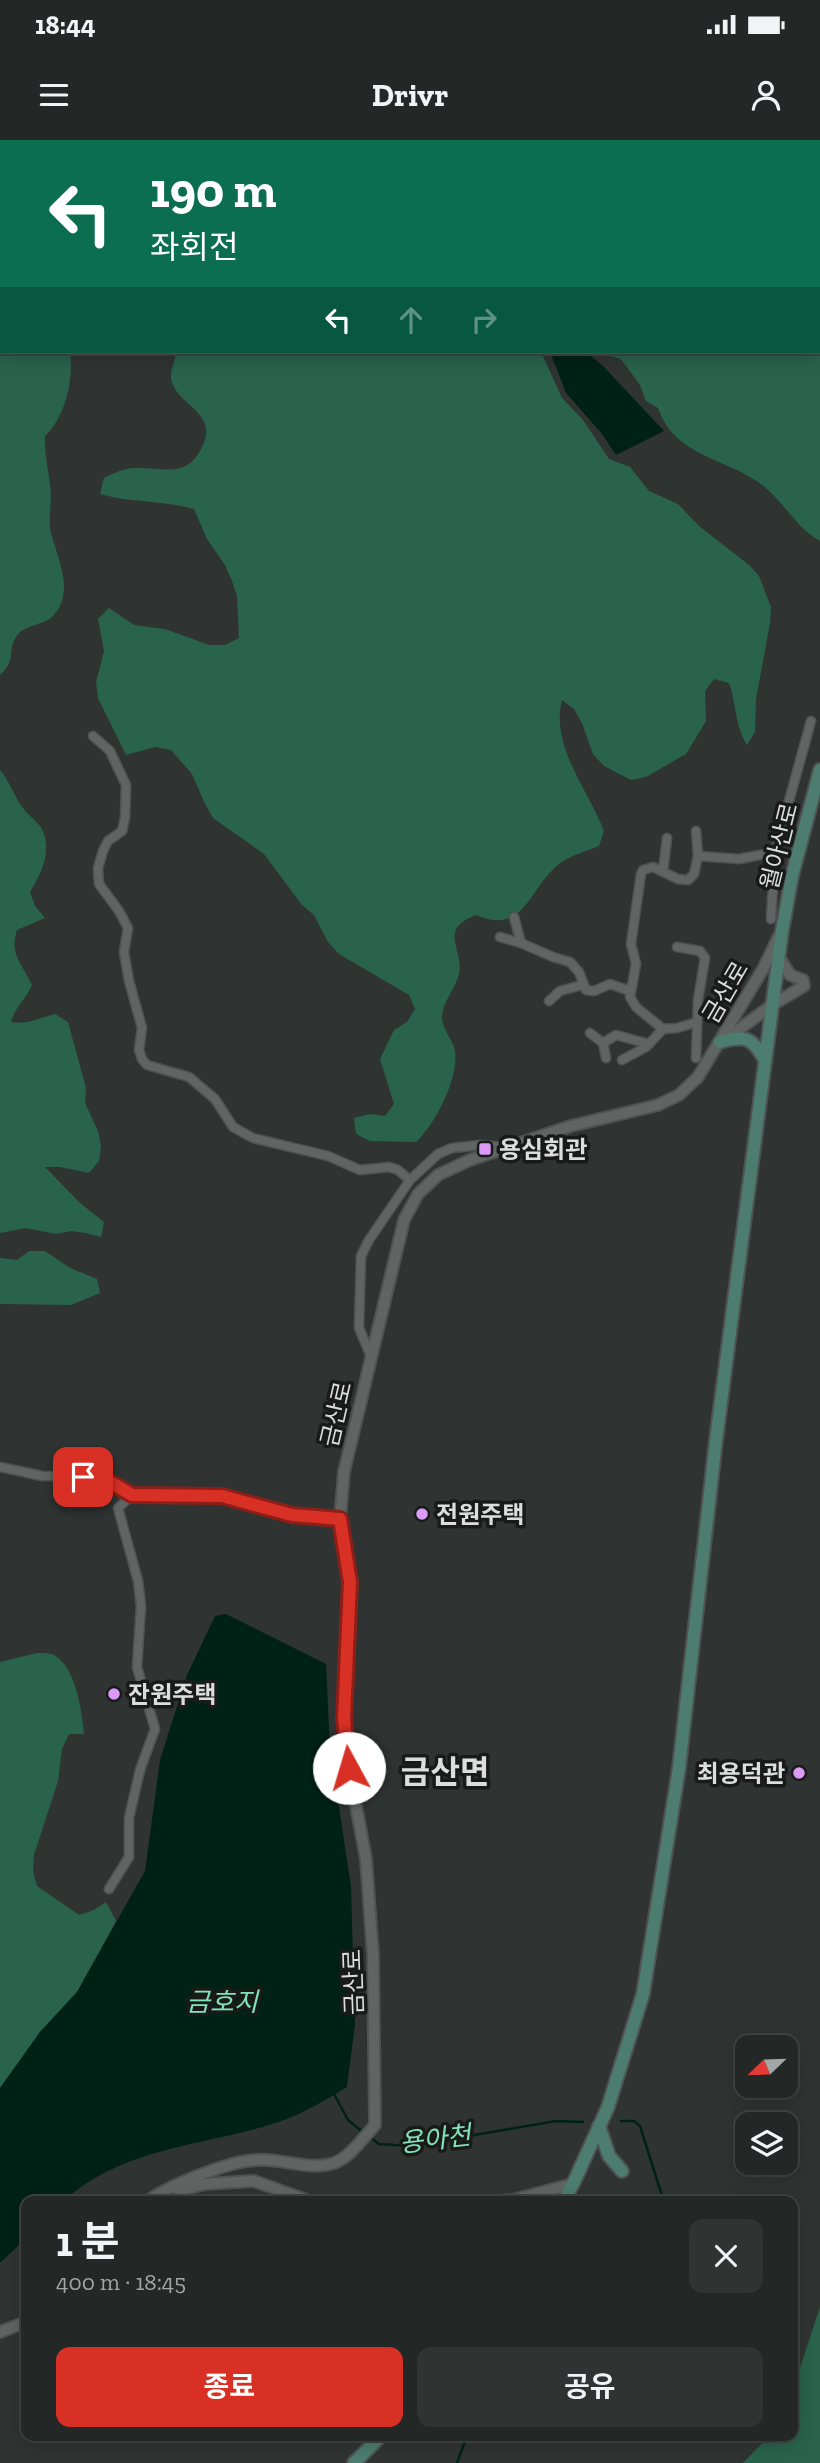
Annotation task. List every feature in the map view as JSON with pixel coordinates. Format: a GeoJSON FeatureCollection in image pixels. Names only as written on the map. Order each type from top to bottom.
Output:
{"type":"FeatureCollection","features":[{"type":"Feature","properties":{"kind":"main road","name":"월아산로"},"geometry":{"type":"LineString","coordinates":[[566,2196],[608,2107],[643,1994],[679,1768],[716,1440],[782,931],[792,876],[820,770]]}},
{"type":"Feature","properties":{"kind":"main road"},"geometry":{"type":"LineString","coordinates":[[720,1042],[739,1038],[750,1041],[765,1060]]}},
{"type":"Feature","properties":{"kind":"main road"},"geometry":{"type":"LineString","coordinates":[[599,2126],[609,2156],[622,2171]]}},
{"type":"Feature","properties":{"kind":"main road"},"geometry":{"type":"LineString","coordinates":[[354,2463],[376,2441]]}},
{"type":"Feature","properties":{"kind":"street"},"geometry":{"type":"LineString","coordinates":[[771,919],[775,852],[811,721]]}},
{"type":"Feature","properties":{"kind":"street"},"geometry":{"type":"LineString","coordinates":[[93,736],[110,751],[126,785],[122,831],[108,841],[98,867],[99,884],[128,928],[124,952],[142,1028],[139,1050],[142,1059],[147,1065],[189,1077],[215,1099],[233,1127],[253,1138],[328,1156],[360,1170],[388,1167],[398,1170],[410,1180]]}},
{"type":"Feature","properties":{"kind":"street"},"geometry":{"type":"LineString","coordinates":[[696,831],[698,856],[694,874],[688,880],[647,867],[641,874],[631,944],[636,964],[630,991],[635,1007],[663,1029],[697,1022]]}},
{"type":"Feature","properties":{"kind":"street"},"geometry":{"type":"LineString","coordinates":[[663,872],[667,838]]}},
{"type":"Feature","properties":{"kind":"street"},"geometry":{"type":"LineString","coordinates":[[698,856],[739,859],[775,852]]}},
{"type":"Feature","properties":{"kind":"street"},"geometry":{"type":"LineString","coordinates":[[514,917],[521,943]]}},
{"type":"Feature","properties":{"kind":"street","name":"금산로"},"geometry":{"type":"LineString","coordinates":[[158,2196],[225,2165],[257,2160],[333,2164],[351,2151],[375,2125],[373,1955],[366,1859],[349,1768],[344,1719],[350,1582],[340,1519],[344,1472],[404,1220],[418,1194],[438,1175],[505,1147],[571,1126],[667,1101],[679,1095],[698,1077],[720,1042],[782,931]]}},
{"type":"Feature","properties":{"kind":"street"},"geometry":{"type":"LineString","coordinates":[[500,937],[570,962],[579,972],[582,985],[590,991],[600,990],[610,984],[630,991]]}},
{"type":"Feature","properties":{"kind":"street"},"geometry":{"type":"LineString","coordinates":[[677,947],[700,951],[705,958],[698,1000],[696,1058]]}},
{"type":"Feature","properties":{"kind":"street"},"geometry":{"type":"LineString","coordinates":[[720,1042],[804,986],[803,980],[790,975],[779,957]]}},
{"type":"Feature","properties":{"kind":"street"},"geometry":{"type":"LineString","coordinates":[[549,1001],[561,991],[582,985]]}},
{"type":"Feature","properties":{"kind":"street"},"geometry":{"type":"LineString","coordinates":[[622,1060],[649,1044],[663,1029]]}},
{"type":"Feature","properties":{"kind":"street"},"geometry":{"type":"LineString","coordinates":[[590,1032],[603,1043],[606,1058]]}},
{"type":"Feature","properties":{"kind":"street"},"geometry":{"type":"LineString","coordinates":[[603,1043],[616,1035],[649,1044]]}},
{"type":"Feature","properties":{"kind":"street"},"geometry":{"type":"LineString","coordinates":[[371,1356],[359,1328],[361,1256],[410,1180],[438,1154],[452,1148],[480,1144],[505,1147]]}},
{"type":"Feature","properties":{"kind":"street"},"geometry":{"type":"LineString","coordinates":[[0,1467],[42,1476],[103,1478],[132,1495],[222,1496],[292,1515],[340,1519]]}},
{"type":"Feature","properties":{"kind":"street"},"geometry":{"type":"LineString","coordinates":[[109,1889],[129,1857],[129,1818],[140,1770],[155,1728],[137,1667],[141,1606],[138,1581],[118,1508],[132,1495]]}},
{"type":"Feature","properties":{"kind":"street"},"geometry":{"type":"LineString","coordinates":[[164,2196],[205,2184],[254,2181],[295,2196]]}},
{"type":"Feature","properties":{"kind":"street"},"geometry":{"type":"LineString","coordinates":[[526,2196],[573,2184]]}},
{"type":"Feature","properties":{"kind":"street"},"geometry":{"type":"LineString","coordinates":[[0,2332],[21,2324]]}},
{"type":"Feature","properties":{"kind":"shaded area"},"geometry":{"type":"Polygon","coordinates":[[[0,354],[70,354],[71,374],[67,397],[58,419],[45,436],[51,495],[50,528],[62,572],[63,595],[53,616],[19,633],[13,642],[8,665],[0,675],[0,354]]]}},
{"type":"Feature","properties":{"kind":"shaded area"},"geometry":{"type":"Polygon","coordinates":[[[176,354],[542,354],[562,398],[583,420],[609,459],[630,467],[649,491],[678,504],[699,526],[749,565],[759,576],[771,607],[756,699],[755,732],[747,745],[740,729],[729,683],[714,679],[705,691],[706,721],[686,754],[646,777],[631,780],[604,766],[593,754],[574,709],[562,700],[561,734],[566,751],[604,831],[599,846],[559,864],[516,915],[492,920],[476,915],[457,928],[455,942],[460,967],[442,1017],[455,1051],[453,1074],[438,1113],[416,1142],[370,1141],[356,1134],[354,1118],[370,1114],[385,1116],[394,1104],[380,1059],[394,1030],[407,1022],[415,1009],[409,995],[339,954],[328,942],[314,915],[302,905],[264,854],[213,818],[192,774],[171,750],[155,747],[126,755],[98,698],[96,682],[104,651],[98,619],[109,608],[134,625],[165,629],[209,645],[225,645],[239,638],[237,596],[232,581],[225,565],[207,539],[194,509],[100,494],[104,478],[112,474],[132,468],[182,467],[196,457],[202,447],[206,435],[205,425],[174,388],[171,372],[176,354]]]}},
{"type":"Feature","properties":{"kind":"shaded area"},"geometry":{"type":"Polygon","coordinates":[[[603,354],[820,354],[820,541],[805,530],[767,489],[753,478],[691,448],[678,438],[666,425],[658,408],[646,401],[640,385],[621,359],[603,354]]]}},
{"type":"Feature","properties":{"kind":"shaded area"},"geometry":{"type":"Polygon","coordinates":[[[0,770],[23,808],[38,823],[46,842],[41,872],[30,892],[35,906],[45,918],[17,930],[15,939],[18,959],[32,985],[11,1022],[28,1022],[55,1014],[68,1022],[86,1088],[85,1103],[98,1131],[101,1146],[99,1161],[89,1173],[45,1167],[80,1203],[104,1222],[101,1237],[71,1231],[56,1234],[26,1228],[0,1233],[0,770]]]}},
{"type":"Feature","properties":{"kind":"shaded area"},"geometry":{"type":"Polygon","coordinates":[[[29,1251],[45,1251],[70,1268],[97,1279],[100,1293],[71,1305],[0,1304],[0,1258],[17,1260],[29,1251]]]}},
{"type":"Feature","properties":{"kind":"shaded area"},"geometry":{"type":"Polygon","coordinates":[[[37,1653],[54,1655],[68,1669],[82,1714],[84,1734],[69,1734],[62,1749],[58,1781],[34,1855],[33,1871],[37,1886],[79,1915],[106,1902],[116,1921],[77,1992],[40,2032],[0,2088],[0,1662],[37,1653]]]}},
{"type":"Feature","properties":{"kind":"shaded area"},"geometry":{"type":"Polygon","coordinates":[[[820,2307],[820,2463],[743,2463],[764,2441],[798,2441],[798,2374],[820,2307]]]}},
{"type":"Feature","properties":{"kind":"water"},"geometry":{"type":"Polygon","coordinates":[[[551,354],[588,354],[664,431],[616,455],[602,434],[566,393],[551,354]]]}},
{"type":"Feature","properties":{"kind":"water","name":"금호지"},"geometry":{"type":"Polygon","coordinates":[[[226,1614],[326,1664],[330,1748],[351,1886],[355,2024],[347,2087],[310,2109],[280,2122],[161,2151],[135,2160],[110,2170],[70,2196],[21,2196],[21,2243],[0,2263],[0,2088],[40,2032],[77,1992],[145,1871],[160,1760],[187,1675],[215,1616],[226,1614]]]}},
{"type":"Feature","properties":{"kind":"waterway","name":"용아천"},"geometry":{"type":"LineString","coordinates":[[333,2092],[348,2120],[364,2133]]}},
{"type":"Feature","properties":{"kind":"waterway","name":"용아천"},"geometry":{"type":"LineString","coordinates":[[370,2137],[379,2144],[410,2146],[556,2121],[583,2122]]}},
{"type":"Feature","properties":{"kind":"waterway","name":"용아천"},"geometry":{"type":"LineString","coordinates":[[621,2121],[634,2121],[640,2126],[662,2196]]}},
{"type":"Feature","properties":{"kind":"waterway","name":"용아천"},"geometry":{"type":"LineString","coordinates":[[457,2463],[465,2441]]}},
{"type":"Feature","properties":{"kind":"place","name":"용심회관"},"geometry":{"type":"Point","coordinates":[485,1149]}},
{"type":"Feature","properties":{"kind":"place","name":"전원주택"},"geometry":{"type":"Point","coordinates":[422,1514]}},
{"type":"Feature","properties":{"kind":"place","name":"잔원주택"},"geometry":{"type":"Point","coordinates":[114,1694]}},
{"type":"Feature","properties":{"kind":"place","name":"최용덕관"},"geometry":{"type":"Point","coordinates":[799,1773]}},
{"type":"Feature","properties":{"kind":"district","name":"금산면"},"geometry":{"type":"Point","coordinates":[445,1772]}},
{"type":"Feature","properties":{"kind":"route"},"geometry":{"type":"LineString","coordinates":[[83,1477],[103,1478],[132,1495],[222,1496],[292,1515],[340,1519],[350,1582],[344,1719],[349,1768]]}}]}
